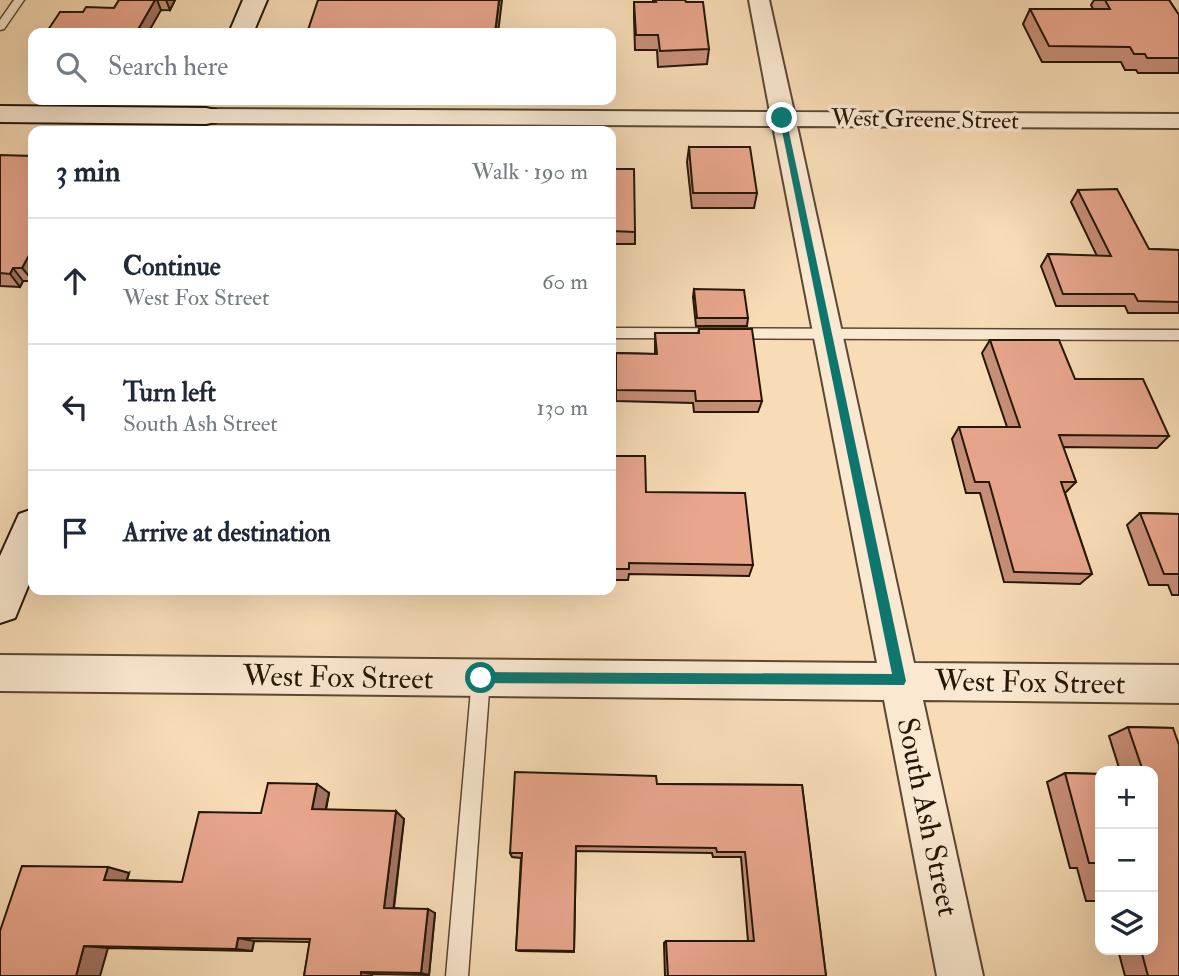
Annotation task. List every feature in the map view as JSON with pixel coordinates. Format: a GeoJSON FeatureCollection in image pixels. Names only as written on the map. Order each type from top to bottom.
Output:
{"type":"FeatureCollection","features":[{"type":"Feature","properties":{"kind":"street"},"geometry":{"type":"LineString","coordinates":[[243,28],[255,0]]}},
{"type":"Feature","properties":{"kind":"street","name":"South Ash Street"},"geometry":{"type":"LineString","coordinates":[[759,0],[960,976]]}},
{"type":"Feature","properties":{"kind":"street","name":"West Greene Street"},"geometry":{"type":"LineString","coordinates":[[0,114],[1179,121]]}},
{"type":"Feature","properties":{"kind":"street"},"geometry":{"type":"LineString","coordinates":[[0,604],[28,538]]}},
{"type":"Feature","properties":{"kind":"street","name":"West Fox Street"},"geometry":{"type":"LineString","coordinates":[[0,673],[1179,684]]}},
{"type":"Feature","properties":{"kind":"lane"},"geometry":{"type":"LineString","coordinates":[[0,27],[19,0]]}},
{"type":"Feature","properties":{"kind":"lane"},"geometry":{"type":"LineString","coordinates":[[616,332],[1179,335]]}},
{"type":"Feature","properties":{"kind":"lane"},"geometry":{"type":"LineString","coordinates":[[457,976],[481,678]]}},
{"type":"Feature","properties":{"kind":"building"},"geometry":{"type":"Polygon","coordinates":[[[119,0],[155,0],[139,28],[49,28],[60,12],[83,12],[86,7],[114,8],[119,0]]]}},
{"type":"Feature","properties":{"kind":"building"},"geometry":{"type":"Polygon","coordinates":[[[318,0],[499,0],[496,28],[309,28],[318,0]]]}},
{"type":"Feature","properties":{"kind":"building"},"geometry":{"type":"Polygon","coordinates":[[[655,0],[703,2],[709,49],[660,51],[658,35],[636,35],[634,2],[656,2],[655,0]]]}},
{"type":"Feature","properties":{"kind":"building"},"geometry":{"type":"Polygon","coordinates":[[[1105,0],[1169,0],[1179,15],[1179,58],[1147,58],[1145,54],[1134,54],[1130,47],[1049,46],[1030,9],[1110,9],[1105,0]]]}},
{"type":"Feature","properties":{"kind":"building"},"geometry":{"type":"Polygon","coordinates":[[[689,147],[750,147],[757,193],[693,193],[689,147]]]}},
{"type":"Feature","properties":{"kind":"building"},"geometry":{"type":"Polygon","coordinates":[[[0,155],[28,156],[28,257],[22,268],[13,268],[10,274],[0,273],[0,155]]]}},
{"type":"Feature","properties":{"kind":"building"},"geometry":{"type":"Polygon","coordinates":[[[616,169],[634,169],[635,232],[616,231],[616,169]]]}},
{"type":"Feature","properties":{"kind":"building"},"geometry":{"type":"Polygon","coordinates":[[[1117,189],[1149,249],[1179,250],[1179,302],[1138,301],[1134,294],[1063,294],[1048,254],[1111,256],[1078,190],[1117,189]]]}},
{"type":"Feature","properties":{"kind":"building"},"geometry":{"type":"Polygon","coordinates":[[[694,289],[744,290],[748,318],[697,318],[694,289]]]}},
{"type":"Feature","properties":{"kind":"building"},"geometry":{"type":"Polygon","coordinates":[[[699,329],[752,329],[762,401],[696,401],[695,391],[616,390],[616,353],[657,354],[655,333],[699,333],[699,329]]]}},
{"type":"Feature","properties":{"kind":"building"},"geometry":{"type":"Polygon","coordinates":[[[990,340],[1059,340],[1075,379],[1143,379],[1169,436],[1059,435],[1076,482],[1061,482],[1092,574],[1014,572],[989,482],[975,482],[959,427],[1020,427],[990,340]]]}},
{"type":"Feature","properties":{"kind":"building"},"geometry":{"type":"Polygon","coordinates":[[[616,456],[645,456],[646,492],[745,493],[753,565],[629,563],[629,569],[616,569],[616,456]]]}},
{"type":"Feature","properties":{"kind":"building"},"geometry":{"type":"Polygon","coordinates":[[[1140,513],[1179,514],[1179,574],[1164,574],[1140,513]]]}},
{"type":"Feature","properties":{"kind":"building"},"geometry":{"type":"Polygon","coordinates":[[[1128,727],[1173,728],[1179,745],[1179,976],[1148,976],[1142,955],[1158,955],[1158,766],[1141,766],[1128,727]]]}},
{"type":"Feature","properties":{"kind":"building"},"geometry":{"type":"Polygon","coordinates":[[[515,772],[656,776],[657,784],[802,785],[826,976],[668,976],[666,941],[754,941],[745,852],[717,852],[716,848],[576,846],[574,951],[516,950],[522,853],[510,853],[515,772]]]}},
{"type":"Feature","properties":{"kind":"building"},"geometry":{"type":"Polygon","coordinates":[[[1065,773],[1095,774],[1095,863],[1089,863],[1065,773]]]}},
{"type":"Feature","properties":{"kind":"building"},"geometry":{"type":"Polygon","coordinates":[[[268,783],[317,784],[312,809],[396,811],[384,908],[428,909],[421,973],[361,972],[361,976],[304,976],[310,939],[238,938],[236,949],[84,946],[76,976],[0,976],[0,931],[22,866],[108,867],[104,880],[182,882],[199,812],[261,813],[268,783]]]}},
{"type":"Feature","properties":{"kind":"route"},"geometry":{"type":"LineString","coordinates":[[481,678],[900,681],[782,118]]}}]}
